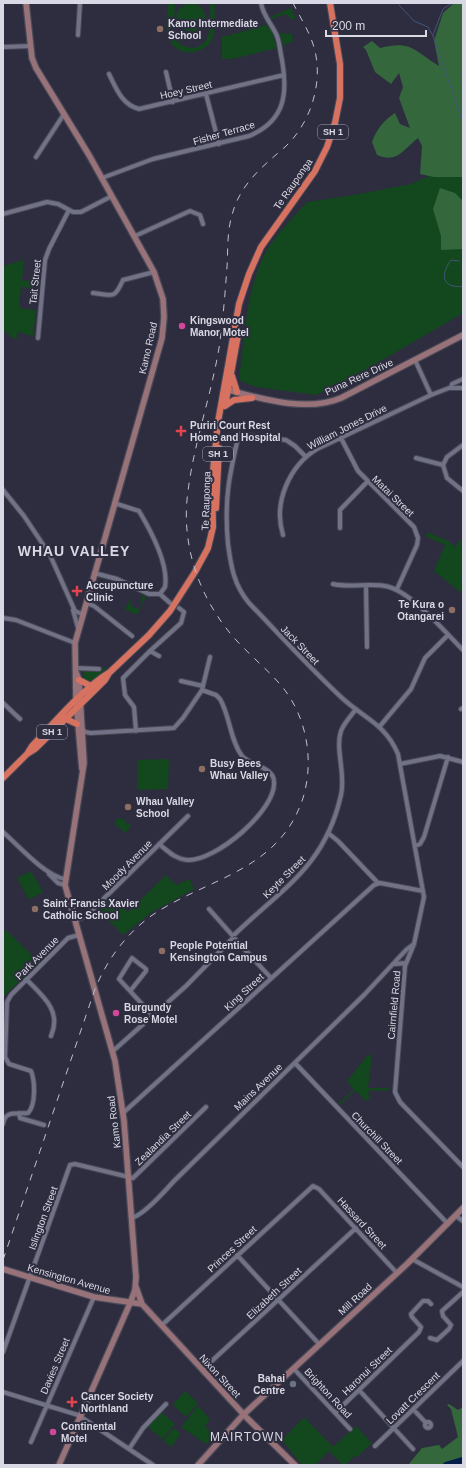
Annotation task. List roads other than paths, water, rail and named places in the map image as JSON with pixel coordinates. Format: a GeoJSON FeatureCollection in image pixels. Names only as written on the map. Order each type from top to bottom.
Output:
{"type":"FeatureCollection","features":[{"type":"Feature","properties":{"kind":"highway","name":"Te Rauponga"},"geometry":{"type":"LineString","coordinates":[[177,601],[183,596],[207,557],[214,538],[219,446],[225,406],[225,392],[231,370],[243,298],[249,274],[261,247],[315,171],[332,134],[340,98],[341,74],[339,53],[330,3]]}},
{"type":"Feature","properties":{"kind":"highway","name":"Te Rauponga"},"geometry":{"type":"LineString","coordinates":[[27,754],[32,746],[78,703],[91,686],[110,672],[149,635],[177,601],[204,557],[211,537],[213,516],[212,481],[239,304],[243,298]]}},
{"type":"Feature","properties":{"kind":"highway"},"geometry":{"type":"LineString","coordinates":[[231,370],[232,382],[237,392]]}},
{"type":"Feature","properties":{"kind":"highway"},"geometry":{"type":"LineString","coordinates":[[225,406],[234,400],[253,398]]}},
{"type":"Feature","properties":{"kind":"highway","name":"SH 1"},"geometry":{"type":"LineString","coordinates":[[3,778],[66,719],[78,703],[105,680],[110,672]]}},
{"type":"Feature","properties":{"kind":"highway"},"geometry":{"type":"LineString","coordinates":[[79,680],[91,686]]}},
{"type":"Feature","properties":{"kind":"highway"},"geometry":{"type":"LineString","coordinates":[[66,719],[80,726]]}},
{"type":"Feature","properties":{"kind":"main road","name":"Kamo Road"},"geometry":{"type":"LineString","coordinates":[[26,3],[31,46],[36,68],[135,236],[154,272],[163,299],[163,329],[82,614],[75,644],[82,770]]}},
{"type":"Feature","properties":{"kind":"main road","name":"Puna Rere Drive"},"geometry":{"type":"LineString","coordinates":[[225,392],[253,398],[302,404],[324,404],[341,398],[463,335]]}},
{"type":"Feature","properties":{"kind":"main road","name":"Puna Rere Drive"},"geometry":{"type":"LineString","coordinates":[[225,392],[237,392],[253,398]]}},
{"type":"Feature","properties":{"kind":"main road","name":"Kamo Road"},"geometry":{"type":"LineString","coordinates":[[76,670],[79,680],[78,703]]}},
{"type":"Feature","properties":{"kind":"main road","name":"Kamo Road"},"geometry":{"type":"LineString","coordinates":[[59,1465],[136,1287],[136,1270],[123,1113],[113,1051],[65,882],[84,763],[83,740],[80,726]]}},
{"type":"Feature","properties":{"kind":"main road","name":"Mill Road"},"geometry":{"type":"LineString","coordinates":[[198,1465],[243,1415],[412,1259],[463,1208]]}},
{"type":"Feature","properties":{"kind":"main road","name":"Kensington Avenue"},"geometry":{"type":"LineString","coordinates":[[3,1269],[94,1297],[131,1301]]}},
{"type":"Feature","properties":{"kind":"main road"},"geometry":{"type":"LineString","coordinates":[[136,1287],[142,1304]]}},
{"type":"Feature","properties":{"kind":"main road"},"geometry":{"type":"LineString","coordinates":[[131,1301],[142,1304]]}},
{"type":"Feature","properties":{"kind":"main road","name":"Nixon Street"},"geometry":{"type":"LineString","coordinates":[[142,1304],[243,1415],[295,1465]]}},
{"type":"Feature","properties":{"kind":"main road","name":"Mill Road"},"geometry":{"type":"LineString","coordinates":[[252,1424],[251,1413],[258,1402]]}},
{"type":"Feature","properties":{"kind":"street"},"geometry":{"type":"LineString","coordinates":[[78,36],[80,3]]}},
{"type":"Feature","properties":{"kind":"street","name":"Fisher Terrace"},"geometry":{"type":"LineString","coordinates":[[102,178],[153,159],[249,136],[260,132],[269,124],[280,108],[284,97],[284,75],[276,35],[264,14],[261,3]]}},
{"type":"Feature","properties":{"kind":"street"},"geometry":{"type":"LineString","coordinates":[[3,47],[31,46]]}},
{"type":"Feature","properties":{"kind":"street"},"geometry":{"type":"LineString","coordinates":[[166,72],[173,102]]}},
{"type":"Feature","properties":{"kind":"street","name":"Hoey Street"},"geometry":{"type":"LineString","coordinates":[[109,74],[122,99],[131,107],[139,109],[284,75]]}},
{"type":"Feature","properties":{"kind":"street"},"geometry":{"type":"LineString","coordinates":[[206,94],[219,144]]}},
{"type":"Feature","properties":{"kind":"street"},"geometry":{"type":"LineString","coordinates":[[36,157],[64,114]]}},
{"type":"Feature","properties":{"kind":"street"},"geometry":{"type":"LineString","coordinates":[[3,214],[47,202],[54,203],[69,210],[84,211],[112,196]]}},
{"type":"Feature","properties":{"kind":"street","name":"Tait Street"},"geometry":{"type":"LineString","coordinates":[[38,338],[45,260],[48,249],[69,210]]}},
{"type":"Feature","properties":{"kind":"street"},"geometry":{"type":"LineString","coordinates":[[135,236],[190,211],[200,215],[202,224]]}},
{"type":"Feature","properties":{"kind":"street"},"geometry":{"type":"LineString","coordinates":[[93,293],[113,295],[117,293],[122,280],[154,272]]}},
{"type":"Feature","properties":{"kind":"street"},"geometry":{"type":"LineString","coordinates":[[415,360],[431,395]]}},
{"type":"Feature","properties":{"kind":"street","name":"William Jones Drive"},"geometry":{"type":"LineString","coordinates":[[451,388],[452,384],[463,379]]}},
{"type":"Feature","properties":{"kind":"street","name":"William Jones Drive"},"geometry":{"type":"LineString","coordinates":[[283,535],[281,529],[283,495],[294,471],[306,457],[341,438],[431,395],[451,388],[463,388]]}},
{"type":"Feature","properties":{"kind":"street","name":"Jack Street"},"geometry":{"type":"LineString","coordinates":[[306,457],[295,446],[286,440],[239,434],[227,484],[226,507],[229,558],[237,586],[249,603],[315,672],[344,700],[380,726],[394,743],[400,764],[415,846]]}},
{"type":"Feature","properties":{"kind":"street","name":"Matai Street"},"geometry":{"type":"LineString","coordinates":[[341,438],[358,471],[367,482],[414,527],[417,533],[417,545],[397,589]]}},
{"type":"Feature","properties":{"kind":"street"},"geometry":{"type":"LineString","coordinates":[[463,445],[447,457],[443,465],[447,478],[463,491]]}},
{"type":"Feature","properties":{"kind":"street"},"geometry":{"type":"LineString","coordinates":[[416,458],[443,465]]}},
{"type":"Feature","properties":{"kind":"street"},"geometry":{"type":"LineString","coordinates":[[340,528],[340,510],[367,482]]}},
{"type":"Feature","properties":{"kind":"street"},"geometry":{"type":"LineString","coordinates":[[3,490],[24,516],[50,555],[72,606],[78,629]]}},
{"type":"Feature","properties":{"kind":"street"},"geometry":{"type":"LineString","coordinates":[[114,503],[140,511],[157,542],[166,584],[160,594]]}},
{"type":"Feature","properties":{"kind":"street"},"geometry":{"type":"LineString","coordinates":[[94,573],[117,579],[149,594],[160,594],[170,604]]}},
{"type":"Feature","properties":{"kind":"street"},"geometry":{"type":"LineString","coordinates":[[332,584],[384,586],[397,589],[411,598],[463,650]]}},
{"type":"Feature","properties":{"kind":"street"},"geometry":{"type":"LineString","coordinates":[[366,586],[367,647]]}},
{"type":"Feature","properties":{"kind":"street"},"geometry":{"type":"LineString","coordinates":[[86,603],[94,606],[132,636]]}},
{"type":"Feature","properties":{"kind":"street"},"geometry":{"type":"LineString","coordinates":[[72,606],[78,613],[82,614]]}},
{"type":"Feature","properties":{"kind":"street"},"geometry":{"type":"LineString","coordinates":[[136,730],[133,704],[125,695],[123,681],[125,676],[150,651],[181,624],[184,614],[181,609]]}},
{"type":"Feature","properties":{"kind":"street"},"geometry":{"type":"LineString","coordinates":[[3,618],[20,621],[75,644]]}},
{"type":"Feature","properties":{"kind":"street"},"geometry":{"type":"LineString","coordinates":[[380,726],[411,689],[425,658],[448,635]]}},
{"type":"Feature","properties":{"kind":"street"},"geometry":{"type":"LineString","coordinates":[[150,651],[159,656]]}},
{"type":"Feature","properties":{"kind":"street"},"geometry":{"type":"LineString","coordinates":[[80,726],[85,732],[91,733],[174,728],[183,718],[203,688],[210,656]]}},
{"type":"Feature","properties":{"kind":"street"},"geometry":{"type":"LineString","coordinates":[[76,670],[99,669]]}},
{"type":"Feature","properties":{"kind":"street"},"geometry":{"type":"LineString","coordinates":[[159,844],[174,856],[185,860],[198,859],[212,853],[231,841],[250,825],[265,808],[274,787],[274,777],[270,772],[252,764],[241,754],[220,699],[203,688],[181,681]]}},
{"type":"Feature","properties":{"kind":"street"},"geometry":{"type":"LineString","coordinates":[[3,703],[20,719]]}},
{"type":"Feature","properties":{"kind":"street","name":"Keyte Street"},"geometry":{"type":"LineString","coordinates":[[113,1051],[186,986],[234,937],[302,874],[315,857],[328,833],[343,788],[340,740],[341,732],[356,709]]}},
{"type":"Feature","properties":{"kind":"street"},"geometry":{"type":"LineString","coordinates":[[83,740],[91,733]]}},
{"type":"Feature","properties":{"kind":"street"},"geometry":{"type":"LineString","coordinates":[[400,764],[435,757],[448,757],[463,762]]}},
{"type":"Feature","properties":{"kind":"street"},"geometry":{"type":"LineString","coordinates":[[415,846],[420,844],[424,837],[448,757]]}},
{"type":"Feature","properties":{"kind":"street","name":"Moody Avenue"},"geometry":{"type":"LineString","coordinates":[[75,921],[86,916],[188,816]]}},
{"type":"Feature","properties":{"kind":"street"},"geometry":{"type":"LineString","coordinates":[[3,832],[48,872],[65,882]]}},
{"type":"Feature","properties":{"kind":"street"},"geometry":{"type":"LineString","coordinates":[[328,833],[338,841],[378,883],[423,891]]}},
{"type":"Feature","properties":{"kind":"street","name":"Cairnfield Road"},"geometry":{"type":"LineString","coordinates":[[415,846],[423,891],[422,907],[414,944],[406,963],[395,1094],[463,1167]]}},
{"type":"Feature","properties":{"kind":"street","name":"King Street"},"geometry":{"type":"LineString","coordinates":[[123,1113],[272,978],[342,912],[372,886],[378,883]]}},
{"type":"Feature","properties":{"kind":"street"},"geometry":{"type":"LineString","coordinates":[[209,909],[272,978]]}},
{"type":"Feature","properties":{"kind":"street","name":"Park Avenue"},"geometry":{"type":"LineString","coordinates":[[3,1124],[4,1118],[7,1115],[28,1113],[32,1106],[33,1076],[31,1071],[6,1061],[5,1010],[7,1002],[11,995],[68,938],[79,935]]}},
{"type":"Feature","properties":{"kind":"street","name":"Mains Avenue"},"geometry":{"type":"LineString","coordinates":[[131,1218],[141,1214],[167,1189],[172,1182],[295,1063],[414,944]]}},
{"type":"Feature","properties":{"kind":"street"},"geometry":{"type":"LineString","coordinates":[[130,990],[146,971],[146,969],[132,958],[119,979],[153,1016]]}},
{"type":"Feature","properties":{"kind":"street"},"geometry":{"type":"LineString","coordinates":[[396,962],[406,963]]}},
{"type":"Feature","properties":{"kind":"street"},"geometry":{"type":"LineString","coordinates":[[27,980],[46,998],[52,1007],[55,1018],[51,1036]]}},
{"type":"Feature","properties":{"kind":"street","name":"Churchill Street"},"geometry":{"type":"LineString","coordinates":[[295,1063],[448,1224]]}},
{"type":"Feature","properties":{"kind":"street","name":"Zealandia Street"},"geometry":{"type":"LineString","coordinates":[[129,1178],[134,1177],[206,1107]]}},
{"type":"Feature","properties":{"kind":"street"},"geometry":{"type":"LineString","coordinates":[[19,1113],[20,1118],[44,1125]]}},
{"type":"Feature","properties":{"kind":"street","name":"Islington Street"},"geometry":{"type":"LineString","coordinates":[[3,1352],[53,1211],[61,1195],[72,1164],[129,1178]]}},
{"type":"Feature","properties":{"kind":"street","name":"Hassard Street"},"geometry":{"type":"LineString","coordinates":[[314,1186],[319,1188],[397,1273]]}},
{"type":"Feature","properties":{"kind":"street","name":"Princes Street"},"geometry":{"type":"LineString","coordinates":[[162,1325],[314,1186]]}},
{"type":"Feature","properties":{"kind":"street"},"geometry":{"type":"LineString","coordinates":[[456,1216],[463,1221]]}},
{"type":"Feature","properties":{"kind":"street","name":"Elizabeth Street"},"geometry":{"type":"LineString","coordinates":[[202,1370],[356,1228]]}},
{"type":"Feature","properties":{"kind":"street"},"geometry":{"type":"LineString","coordinates":[[237,1256],[320,1345]]}},
{"type":"Feature","properties":{"kind":"street"},"geometry":{"type":"LineString","coordinates":[[412,1259],[463,1287]]}},
{"type":"Feature","properties":{"kind":"street"},"geometry":{"type":"LineString","coordinates":[[430,1338],[437,1340],[449,1329],[450,1325],[443,1316],[442,1311],[463,1292]]}},
{"type":"Feature","properties":{"kind":"street","name":"Davies Street"},"geometry":{"type":"LineString","coordinates":[[31,1442],[94,1297]]}},
{"type":"Feature","properties":{"kind":"street","name":"Haronui Street"},"geometry":{"type":"LineString","coordinates":[[335,1413],[411,1341],[422,1328],[412,1317],[412,1312],[423,1301],[427,1301],[431,1304]]}},
{"type":"Feature","properties":{"kind":"street","name":"Lovatt Crescent"},"geometry":{"type":"LineString","coordinates":[[375,1446],[463,1361]]}},
{"type":"Feature","properties":{"kind":"street","name":"Brighton Road"},"geometry":{"type":"LineString","coordinates":[[294,1369],[350,1429]]}},
{"type":"Feature","properties":{"kind":"street"},"geometry":{"type":"LineString","coordinates":[[359,1390],[413,1448]]}},
{"type":"Feature","properties":{"kind":"street"},"geometry":{"type":"LineString","coordinates":[[3,1392],[80,1416],[153,1465]]}},
{"type":"Feature","properties":{"kind":"street"},"geometry":{"type":"LineString","coordinates":[[129,1450],[143,1428],[166,1404]]}},
{"type":"Feature","properties":{"kind":"street"},"geometry":{"type":"LineString","coordinates":[[413,1409],[426,1423]]}},
{"type":"Feature","properties":{"kind":"waterway"},"geometry":{"type":"LineString","coordinates":[[433,35],[443,9],[452,3]]}},
{"type":"Feature","properties":{"kind":"waterway"},"geometry":{"type":"LineString","coordinates":[[399,5],[414,21],[428,27],[433,36],[463,123]]}},
{"type":"Feature","properties":{"kind":"waterway"},"geometry":{"type":"LineString","coordinates":[[459,261],[451,260],[444,274],[446,281],[449,284],[463,287]]}},
{"type":"Feature","properties":{"kind":"waterway"},"geometry":{"type":"LineString","coordinates":[[446,1465],[463,1460]]}},
{"type":"Feature","properties":{"kind":"railway"},"geometry":{"type":"LineString","coordinates":[[3,1260],[95,989],[111,958],[133,931],[151,916],[172,903],[239,870],[259,858],[277,842],[292,823],[303,798],[307,783],[308,752],[306,737],[296,708],[279,683],[226,628],[206,597],[193,563],[189,546],[186,509],[194,455],[212,384],[219,348],[225,297],[230,221],[240,194],[246,185],[260,169],[294,138],[308,115],[316,90],[317,64],[315,51],[293,3]]}},
{"type":"Feature","properties":{"kind":"place","name":"Kamo Intermediate School"},"geometry":{"type":"Point","coordinates":[160,29]}},
{"type":"Feature","properties":{"kind":"place","name":"Kingswood Manor Motel"},"geometry":{"type":"Point","coordinates":[182,326]}},
{"type":"Feature","properties":{"kind":"place","name":"Puriri Court Rest Home and Hospital"},"geometry":{"type":"Point","coordinates":[181,431]}},
{"type":"Feature","properties":{"kind":"place","name":"Accupuncture Clinic"},"geometry":{"type":"Point","coordinates":[77,591]}},
{"type":"Feature","properties":{"kind":"place","name":"Te Kura o Otangarei"},"geometry":{"type":"Point","coordinates":[452,610]}},
{"type":"Feature","properties":{"kind":"place","name":"Busy Bees Whau Valley"},"geometry":{"type":"Point","coordinates":[202,769]}},
{"type":"Feature","properties":{"kind":"place","name":"Whau Valley School"},"geometry":{"type":"Point","coordinates":[128,807]}},
{"type":"Feature","properties":{"kind":"place","name":"Saint Francis Xavier Catholic School"},"geometry":{"type":"Point","coordinates":[35,909]}},
{"type":"Feature","properties":{"kind":"place","name":"People Potential Kensington Campus"},"geometry":{"type":"Point","coordinates":[162,951]}},
{"type":"Feature","properties":{"kind":"place","name":"Burgundy Rose Motel"},"geometry":{"type":"Point","coordinates":[116,1013]}},
{"type":"Feature","properties":{"kind":"place","name":"Bahai Centre"},"geometry":{"type":"Point","coordinates":[293,1384]}},
{"type":"Feature","properties":{"kind":"place","name":"Cancer Society Northland"},"geometry":{"type":"Point","coordinates":[72,1402]}},
{"type":"Feature","properties":{"kind":"place","name":"Continental Motel"},"geometry":{"type":"Point","coordinates":[53,1432]}},
{"type":"Feature","properties":{"kind":"district","name":"WHAU VALLEY"},"geometry":{"type":"Point","coordinates":[74,551]}},
{"type":"Feature","properties":{"kind":"district","name":"MAIRTOWN"},"geometry":{"type":"Point","coordinates":[247,1437]}}]}
